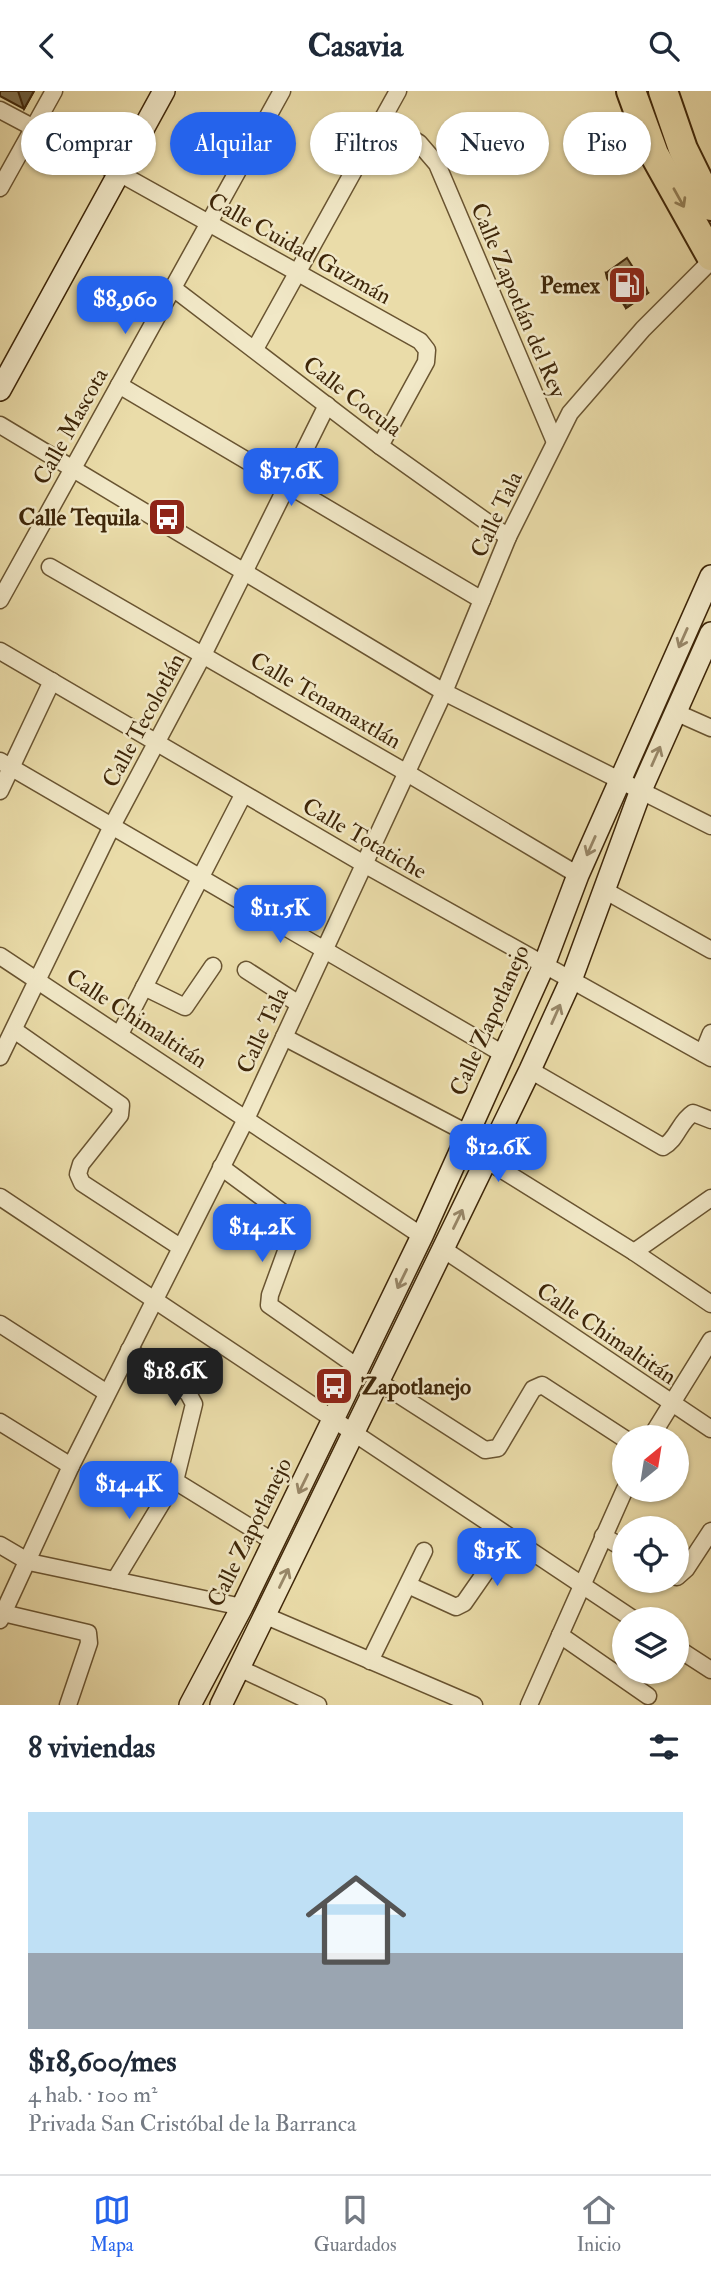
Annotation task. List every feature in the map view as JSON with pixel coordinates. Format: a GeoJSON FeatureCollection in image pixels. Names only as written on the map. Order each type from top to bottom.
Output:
{"type":"FeatureCollection","features":[{"type":"Feature","properties":{"kind":"highway"},"geometry":{"type":"LineString","coordinates":[[631,91],[654,153],[711,259]]}},
{"type":"Feature","properties":{"kind":"highway"},"geometry":{"type":"LineString","coordinates":[[663,91],[683,149],[711,206]]}},
{"type":"Feature","properties":{"kind":"street"},"geometry":{"type":"LineString","coordinates":[[43,112],[54,91]]}},
{"type":"Feature","properties":{"kind":"street"},"geometry":{"type":"LineString","coordinates":[[152,112],[164,91]]}},
{"type":"Feature","properties":{"kind":"street","name":"Calle Mascota"},"geometry":{"type":"LineString","coordinates":[[0,600],[282,91]]}},
{"type":"Feature","properties":{"kind":"street"},"geometry":{"type":"LineString","coordinates":[[386,112],[398,91]]}},
{"type":"Feature","properties":{"kind":"street","name":"Calle Cuidad Guzmán"},"geometry":{"type":"LineString","coordinates":[[0,110],[21,122]]}},
{"type":"Feature","properties":{"kind":"street","name":"Calle Zapotlán del Rey"},"geometry":{"type":"LineString","coordinates":[[422,146],[437,164],[555,442]]}},
{"type":"Feature","properties":{"kind":"street"},"geometry":{"type":"LineString","coordinates":[[0,188],[21,152]]}},
{"type":"Feature","properties":{"kind":"street"},"geometry":{"type":"LineString","coordinates":[[0,390],[118,175]]}},
{"type":"Feature","properties":{"kind":"street","name":"Calle Cuidad Guzmán"},"geometry":{"type":"LineString","coordinates":[[123,175],[420,341],[427,350],[426,362],[380,446]]}},
{"type":"Feature","properties":{"kind":"street"},"geometry":{"type":"LineString","coordinates":[[255,349],[351,175]]}},
{"type":"Feature","properties":{"kind":"street","name":"Calle Tala"},"geometry":{"type":"LineString","coordinates":[[2,1616],[71,1466],[247,1117],[444,692],[508,537],[555,442],[579,399],[711,259]]}},
{"type":"Feature","properties":{"kind":"street","name":"Calle Cocula"},"geometry":{"type":"LineString","coordinates":[[173,288],[380,446],[508,537]]}},
{"type":"Feature","properties":{"kind":"street"},"geometry":{"type":"LineString","coordinates":[[119,385],[482,600]]}},
{"type":"Feature","properties":{"kind":"street","name":"Calle Tecolotlán"},"geometry":{"type":"LineString","coordinates":[[0,1058],[112,826],[203,655],[327,405]]}},
{"type":"Feature","properties":{"kind":"street"},"geometry":{"type":"LineString","coordinates":[[0,425],[444,692],[711,826]]}},
{"type":"Feature","properties":{"kind":"street","name":"Calle Tenamaxtlán"},"geometry":{"type":"LineString","coordinates":[[50,567],[578,875]]}},
{"type":"Feature","properties":{"kind":"street","name":"Calle Zapotlanejo"},"geometry":{"type":"LineString","coordinates":[[190,1705],[242,1607],[422,1236],[505,1055],[544,965],[578,875],[711,576]]}},
{"type":"Feature","properties":{"kind":"street"},"geometry":{"type":"LineString","coordinates":[[221,1705],[530,1070],[571,980],[641,790],[711,633]]}},
{"type":"Feature","properties":{"kind":"street","name":"Calle Totatiche"},"geometry":{"type":"LineString","coordinates":[[0,651],[243,795],[707,1056]]}},
{"type":"Feature","properties":{"kind":"street"},"geometry":{"type":"LineString","coordinates":[[0,791],[6,764],[52,681]]}},
{"type":"Feature","properties":{"kind":"street"},"geometry":{"type":"LineString","coordinates":[[675,712],[711,728]]}},
{"type":"Feature","properties":{"kind":"street"},"geometry":{"type":"LineString","coordinates":[[6,764],[505,1055]]}},
{"type":"Feature","properties":{"kind":"street"},"geometry":{"type":"LineString","coordinates":[[120,1034],[243,795]]}},
{"type":"Feature","properties":{"kind":"street"},"geometry":{"type":"LineString","coordinates":[[604,890],[711,950]]}},
{"type":"Feature","properties":{"kind":"street","name":"Calle Chimaltitán"},"geometry":{"type":"LineString","coordinates":[[0,956],[247,1117],[422,1236]]}},
{"type":"Feature","properties":{"kind":"street"},"geometry":{"type":"LineString","coordinates":[[144,988],[185,1007],[213,966]]}},
{"type":"Feature","properties":{"kind":"street"},"geometry":{"type":"LineString","coordinates":[[246,969],[299,1005]]}},
{"type":"Feature","properties":{"kind":"street"},"geometry":{"type":"LineString","coordinates":[[14,1030],[121,1105],[120,1115],[81,1164],[78,1174],[82,1183],[180,1247]]}},
{"type":"Feature","properties":{"kind":"street"},"geometry":{"type":"LineString","coordinates":[[707,1056],[711,1033]]}},
{"type":"Feature","properties":{"kind":"street"},"geometry":{"type":"LineString","coordinates":[[284,1037],[467,1133]]}},
{"type":"Feature","properties":{"kind":"street"},"geometry":{"type":"LineString","coordinates":[[530,1070],[663,1147],[692,1113],[711,1120]]}},
{"type":"Feature","properties":{"kind":"street"},"geometry":{"type":"LineString","coordinates":[[486,1160],[634,1252],[711,1304]]}},
{"type":"Feature","properties":{"kind":"street"},"geometry":{"type":"LineString","coordinates":[[221,1167],[293,1223],[293,1232],[270,1295],[269,1305],[359,1368]]}},
{"type":"Feature","properties":{"kind":"street"},"geometry":{"type":"LineString","coordinates":[[0,1197],[615,1607]]}},
{"type":"Feature","properties":{"kind":"street"},"geometry":{"type":"LineString","coordinates":[[634,1252],[711,1198]]}},
{"type":"Feature","properties":{"kind":"street","name":"Calle Chimaltitán"},"geometry":{"type":"LineString","coordinates":[[443,1249],[711,1429]]}},
{"type":"Feature","properties":{"kind":"street"},"geometry":{"type":"LineString","coordinates":[[0,1324],[107,1393]]}},
{"type":"Feature","properties":{"kind":"street"},"geometry":{"type":"LineString","coordinates":[[658,1425],[711,1340]]}},
{"type":"Feature","properties":{"kind":"street"},"geometry":{"type":"LineString","coordinates":[[115,1580],[175,1481],[194,1404],[188,1394],[129,1350]]}},
{"type":"Feature","properties":{"kind":"street"},"geometry":{"type":"LineString","coordinates":[[379,1381],[485,1450],[498,1448],[533,1389],[542,1385],[612,1431]]}},
{"type":"Feature","properties":{"kind":"street"},"geometry":{"type":"LineString","coordinates":[[0,1422],[71,1466]]}},
{"type":"Feature","properties":{"kind":"street"},"geometry":{"type":"LineString","coordinates":[[175,1481],[274,1542]]}},
{"type":"Feature","properties":{"kind":"street"},"geometry":{"type":"LineString","coordinates":[[528,1705],[619,1502]]}},
{"type":"Feature","properties":{"kind":"street"},"geometry":{"type":"LineString","coordinates":[[689,1564],[711,1531]]}},
{"type":"Feature","properties":{"kind":"street"},"geometry":{"type":"LineString","coordinates":[[603,1536],[612,1541]]}},
{"type":"Feature","properties":{"kind":"street"},"geometry":{"type":"LineString","coordinates":[[408,1585],[456,1607],[464,1603],[510,1537]]}},
{"type":"Feature","properties":{"kind":"street"},"geometry":{"type":"LineString","coordinates":[[0,1545],[29,1562],[242,1607]]}},
{"type":"Feature","properties":{"kind":"street"},"geometry":{"type":"LineString","coordinates":[[370,1661],[424,1551]]}},
{"type":"Feature","properties":{"kind":"street"},"geometry":{"type":"LineString","coordinates":[[2,1616],[88,1633],[89,1643],[68,1705]]}},
{"type":"Feature","properties":{"kind":"street"},"geometry":{"type":"LineString","coordinates":[[266,1616],[474,1705]]}},
{"type":"Feature","properties":{"kind":"street"},"geometry":{"type":"LineString","coordinates":[[560,1635],[648,1696]]}},
{"type":"Feature","properties":{"kind":"street"},"geometry":{"type":"LineString","coordinates":[[689,1656],[711,1670]]}},
{"type":"Feature","properties":{"kind":"street"},"geometry":{"type":"LineString","coordinates":[[239,1668],[318,1705]]}},
{"type":"Feature","properties":{"kind":"building","name":"Pemex"},"geometry":{"type":"Polygon","coordinates":[[[627,258],[646,288],[625,303],[606,273],[627,258]]]}},
{"type":"Feature","properties":{"kind":"place","name":"Pemex"},"geometry":{"type":"Point","coordinates":[627,285]}},
{"type":"Feature","properties":{"kind":"place","name":"Calle Tequila"},"geometry":{"type":"Point","coordinates":[167,517]}},
{"type":"Feature","properties":{"kind":"place","name":"Zapotlanejo"},"geometry":{"type":"Point","coordinates":[334,1386]}}]}
